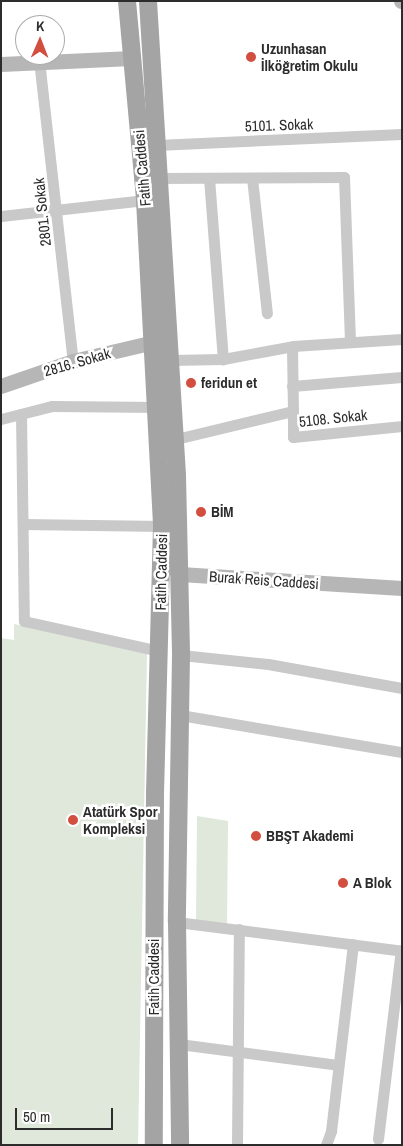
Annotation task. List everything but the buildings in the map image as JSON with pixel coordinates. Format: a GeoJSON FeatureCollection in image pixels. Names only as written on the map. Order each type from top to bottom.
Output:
{"type":"FeatureCollection","features":[{"type":"Feature","properties":{"kind":"main road","name":"Fatih Caddesi"},"geometry":{"type":"LineString","coordinates":[[127,1],[145,200],[154,342],[165,405]]}},
{"type":"Feature","properties":{"kind":"main road","name":"Fatih Caddesi"},"geometry":{"type":"LineString","coordinates":[[148,1],[171,360],[165,405],[155,793],[154,1145]]}},
{"type":"Feature","properties":{"kind":"main road"},"geometry":{"type":"LineString","coordinates":[[165,405],[176,439],[180,574],[178,922],[180,1145]]}},
{"type":"Feature","properties":{"kind":"street"},"geometry":{"type":"LineString","coordinates":[[65,59],[132,58]]}},
{"type":"Feature","properties":{"kind":"street"},"geometry":{"type":"LineString","coordinates":[[1,64],[15,63]]}},
{"type":"Feature","properties":{"kind":"street","name":"2801. Sokak"},"geometry":{"type":"LineString","coordinates":[[40,65],[73,361]]}},
{"type":"Feature","properties":{"kind":"street","name":"5101. Sokak"},"geometry":{"type":"LineString","coordinates":[[157,145],[402,134]]}},
{"type":"Feature","properties":{"kind":"street"},"geometry":{"type":"LineString","coordinates":[[158,178],[344,178],[350,342]]}},
{"type":"Feature","properties":{"kind":"street"},"geometry":{"type":"LineString","coordinates":[[209,178],[223,358]]}},
{"type":"Feature","properties":{"kind":"street"},"geometry":{"type":"LineString","coordinates":[[252,178],[267,312]]}},
{"type":"Feature","properties":{"kind":"street"},"geometry":{"type":"LineString","coordinates":[[1,216],[145,200]]}},
{"type":"Feature","properties":{"kind":"street"},"geometry":{"type":"LineString","coordinates":[[171,360],[223,358],[292,348],[402,339]]}},
{"type":"Feature","properties":{"kind":"street","name":"2816. Sokak"},"geometry":{"type":"LineString","coordinates":[[1,386],[73,361],[154,342]]}},
{"type":"Feature","properties":{"kind":"street"},"geometry":{"type":"LineString","coordinates":[[292,348],[294,411]]}},
{"type":"Feature","properties":{"kind":"street"},"geometry":{"type":"LineString","coordinates":[[292,386],[402,377]]}},
{"type":"Feature","properties":{"kind":"street"},"geometry":{"type":"LineString","coordinates":[[1,420],[52,406],[165,405]]}},
{"type":"Feature","properties":{"kind":"street","name":"5108. Sokak"},"geometry":{"type":"LineString","coordinates":[[176,439],[294,411],[293,437],[402,426]]}},
{"type":"Feature","properties":{"kind":"street"},"geometry":{"type":"LineString","coordinates":[[21,414],[24,621],[159,651]]}},
{"type":"Feature","properties":{"kind":"street"},"geometry":{"type":"LineString","coordinates":[[23,524],[162,526],[167,562],[180,574]]}},
{"type":"Feature","properties":{"kind":"street","name":"Burak Reis Caddesi"},"geometry":{"type":"LineString","coordinates":[[180,574],[402,588]]}},
{"type":"Feature","properties":{"kind":"street"},"geometry":{"type":"LineString","coordinates":[[181,655],[268,664],[402,688]]}},
{"type":"Feature","properties":{"kind":"street"},"geometry":{"type":"LineString","coordinates":[[180,715],[402,752]]}},
{"type":"Feature","properties":{"kind":"street"},"geometry":{"type":"LineString","coordinates":[[178,922],[401,950],[378,1139]]}},
{"type":"Feature","properties":{"kind":"street"},"geometry":{"type":"LineString","coordinates":[[237,1145],[239,930]]}},
{"type":"Feature","properties":{"kind":"street"},"geometry":{"type":"LineString","coordinates":[[326,1145],[331,1131],[353,944]]}},
{"type":"Feature","properties":{"kind":"street"},"geometry":{"type":"LineString","coordinates":[[179,1044],[338,1065]]}},
{"type":"Feature","properties":{"kind":"shaded area","name":"Atatürk Spor Kompleksi"},"geometry":{"type":"Polygon","coordinates":[[[14,624],[147,654],[138,1145],[1,1145],[1,638],[14,640],[14,624]]]}},
{"type":"Feature","properties":{"kind":"shaded area"},"geometry":{"type":"Polygon","coordinates":[[[197,816],[228,821],[227,924],[196,920],[197,816]]]}},
{"type":"Feature","properties":{"kind":"place","name":"Uzunhasan İlköğretim Okulu"},"geometry":{"type":"Point","coordinates":[251,57]}},
{"type":"Feature","properties":{"kind":"place","name":"feridun et"},"geometry":{"type":"Point","coordinates":[191,383]}},
{"type":"Feature","properties":{"kind":"place","name":"BİM"},"geometry":{"type":"Point","coordinates":[201,512]}},
{"type":"Feature","properties":{"kind":"place","name":"Atatürk Spor Kompleksi"},"geometry":{"type":"Point","coordinates":[73,820]}},
{"type":"Feature","properties":{"kind":"place","name":"BBŞT Akademi"},"geometry":{"type":"Point","coordinates":[256,836]}},
{"type":"Feature","properties":{"kind":"place","name":"A Blok"},"geometry":{"type":"Point","coordinates":[343,883]}}]}
